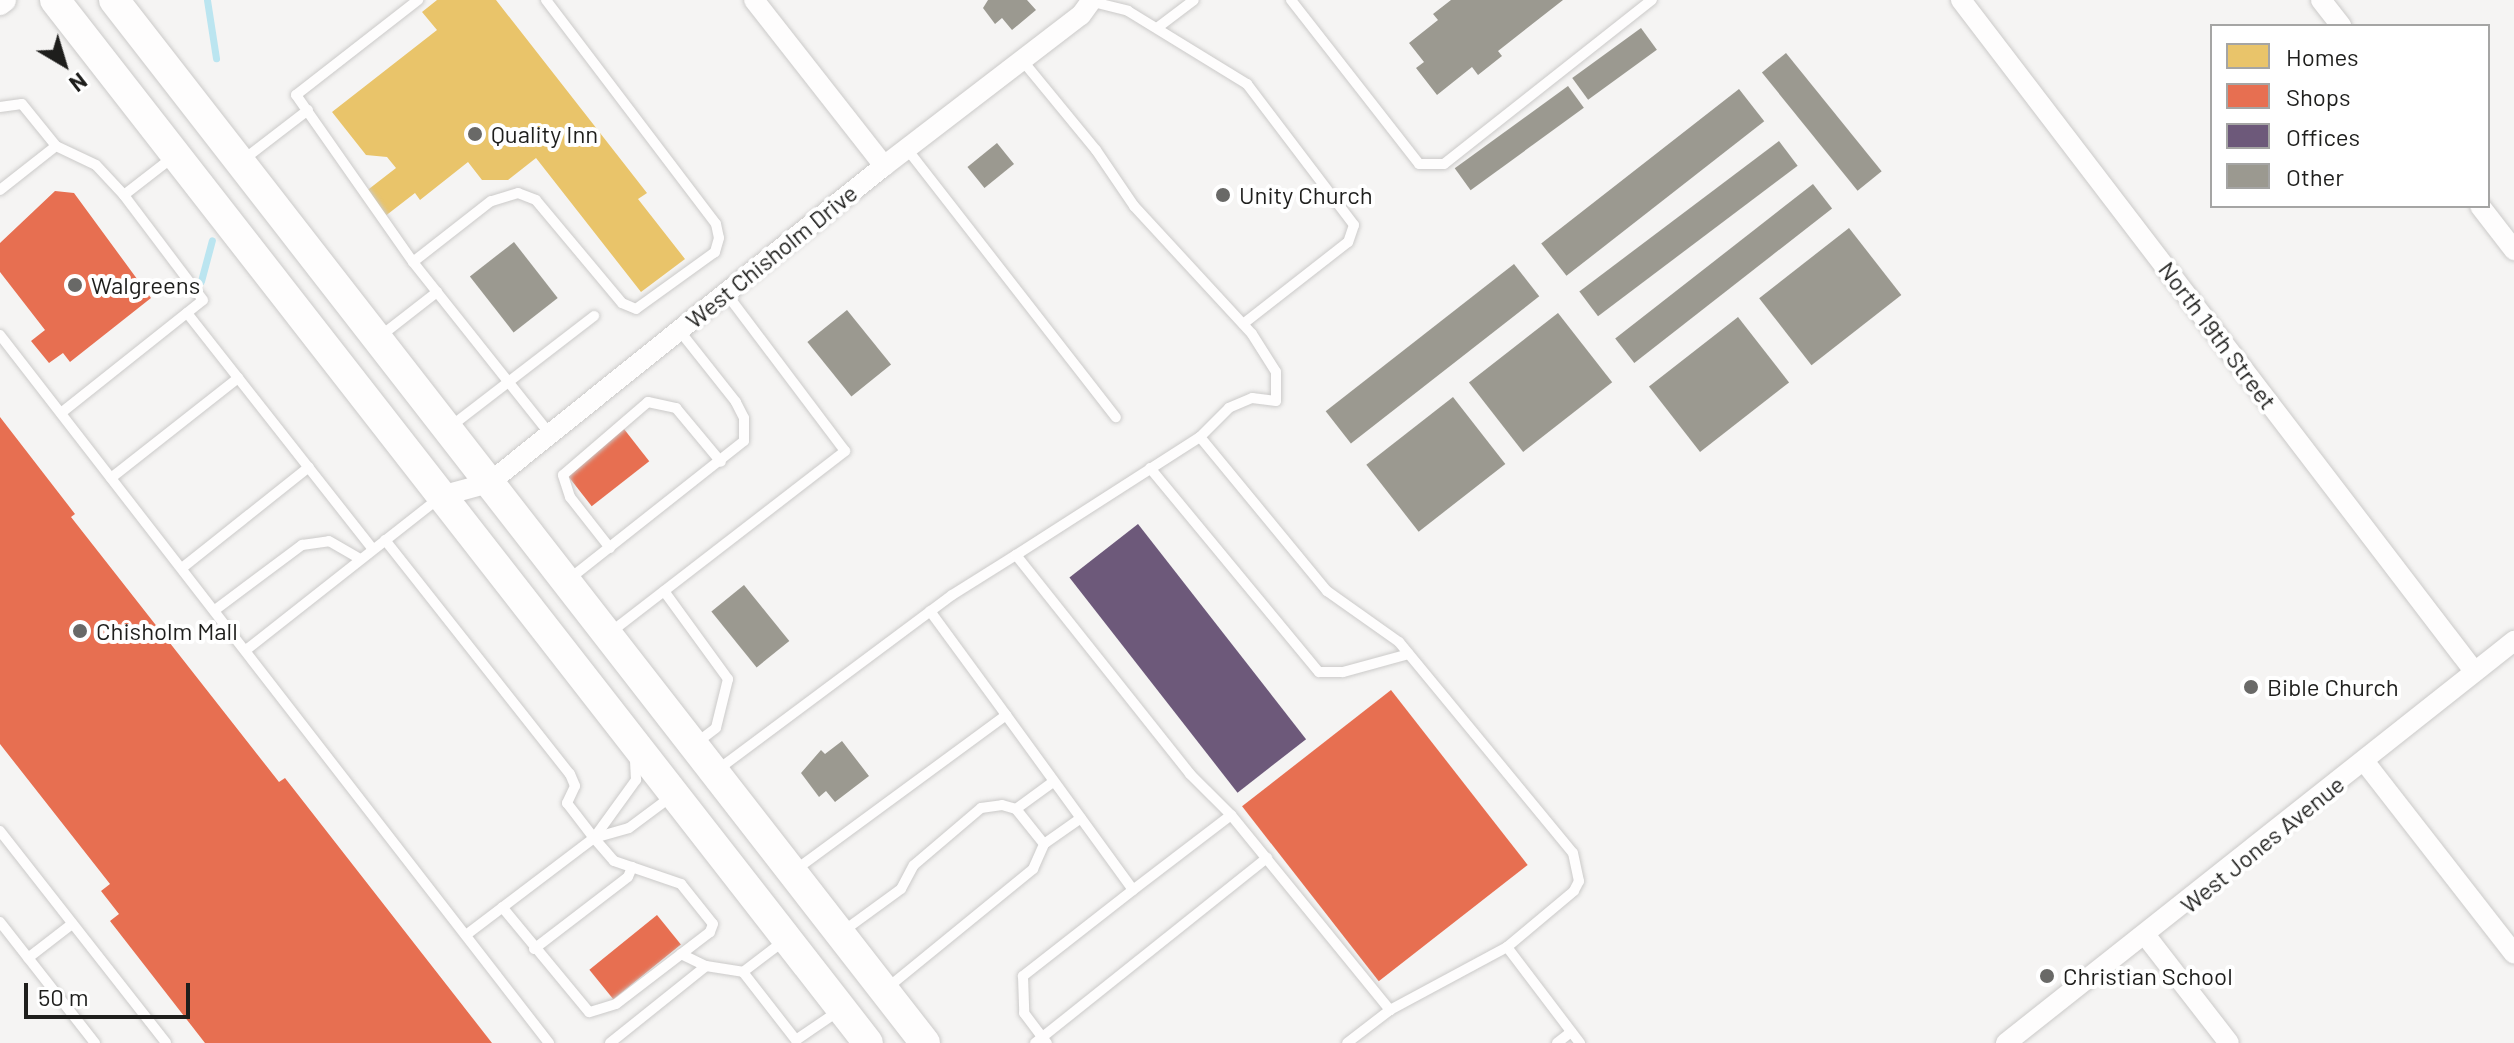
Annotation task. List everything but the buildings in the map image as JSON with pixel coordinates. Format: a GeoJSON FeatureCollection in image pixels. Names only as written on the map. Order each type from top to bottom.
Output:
{"type":"FeatureCollection","features":[{"type":"Feature","properties":{"kind":"main road"},"geometry":{"type":"LineString","coordinates":[[55,0],[868,1043]]}},
{"type":"Feature","properties":{"kind":"main road"},"geometry":{"type":"LineString","coordinates":[[114,0],[925,1043]]}},
{"type":"Feature","properties":{"kind":"street"},"geometry":{"type":"LineString","coordinates":[[754,0],[884,166]]}},
{"type":"Feature","properties":{"kind":"street","name":"North 19th Street"},"geometry":{"type":"LineString","coordinates":[[1961,0],[2474,671]]}},
{"type":"Feature","properties":{"kind":"street"},"geometry":{"type":"LineString","coordinates":[[2321,0],[2339,24]]}},
{"type":"Feature","properties":{"kind":"street","name":"West Chisholm Drive"},"geometry":{"type":"LineString","coordinates":[[441,496],[489,483],[1093,1]]}},
{"type":"Feature","properties":{"kind":"street"},"geometry":{"type":"LineString","coordinates":[[2482,208],[2514,250]]}},
{"type":"Feature","properties":{"kind":"street","name":"West Jones Avenue"},"geometry":{"type":"LineString","coordinates":[[2006,1043],[2146,936],[2514,641]]}},
{"type":"Feature","properties":{"kind":"street"},"geometry":{"type":"LineString","coordinates":[[2364,761],[2514,954]]}},
{"type":"Feature","properties":{"kind":"street"},"geometry":{"type":"LineString","coordinates":[[2146,936],[2229,1043]]}},
{"type":"Feature","properties":{"kind":"lane"},"geometry":{"type":"LineString","coordinates":[[418,0],[296,95],[357,190],[550,434]]}},
{"type":"Feature","properties":{"kind":"lane"},"geometry":{"type":"LineString","coordinates":[[413,262],[491,201],[518,193],[536,200],[622,303],[636,309],[650,304],[715,252],[716,224],[546,0]]}},
{"type":"Feature","properties":{"kind":"lane"},"geometry":{"type":"LineString","coordinates":[[1157,28],[1194,0]]}},
{"type":"Feature","properties":{"kind":"lane"},"geometry":{"type":"LineString","coordinates":[[1291,0],[1419,164],[1444,164],[1652,0]]}},
{"type":"Feature","properties":{"kind":"lane"},"geometry":{"type":"LineString","coordinates":[[1093,1],[1128,11],[1247,84],[1354,225],[1348,242],[1243,324]]}},
{"type":"Feature","properties":{"kind":"lane"},"geometry":{"type":"LineString","coordinates":[[715,772],[930,611],[1200,437],[1229,408],[1252,398],[1276,401],[1276,372],[1243,324],[1134,206],[1096,150],[1022,60]]}},
{"type":"Feature","properties":{"kind":"lane"},"geometry":{"type":"LineString","coordinates":[[0,107],[22,104],[56,146],[96,165],[124,195],[203,300],[61,413]]}},
{"type":"Feature","properties":{"kind":"lane"},"geometry":{"type":"LineString","coordinates":[[240,162],[308,110]]}},
{"type":"Feature","properties":{"kind":"lane"},"geometry":{"type":"LineString","coordinates":[[0,190],[56,146]]}},
{"type":"Feature","properties":{"kind":"lane"},"geometry":{"type":"LineString","coordinates":[[907,149],[1116,417]]}},
{"type":"Feature","properties":{"kind":"lane"},"geometry":{"type":"LineString","coordinates":[[124,195],[174,155]]}},
{"type":"Feature","properties":{"kind":"lane"},"geometry":{"type":"LineString","coordinates":[[377,339],[437,292]]}},
{"type":"Feature","properties":{"kind":"lane"},"geometry":{"type":"LineString","coordinates":[[607,634],[845,451],[726,293]]}},
{"type":"Feature","properties":{"kind":"lane"},"geometry":{"type":"LineString","coordinates":[[187,313],[373,549]]}},
{"type":"Feature","properties":{"kind":"lane"},"geometry":{"type":"LineString","coordinates":[[447,429],[594,316]]}},
{"type":"Feature","properties":{"kind":"lane"},"geometry":{"type":"LineString","coordinates":[[566,582],[744,441],[744,418],[679,330]]}},
{"type":"Feature","properties":{"kind":"lane"},"geometry":{"type":"LineString","coordinates":[[0,335],[549,1043]]}},
{"type":"Feature","properties":{"kind":"lane"},"geometry":{"type":"LineString","coordinates":[[111,478],[238,378]]}},
{"type":"Feature","properties":{"kind":"lane"},"geometry":{"type":"LineString","coordinates":[[610,548],[570,497],[563,475],[648,402],[676,408],[721,462]]}},
{"type":"Feature","properties":{"kind":"lane"},"geometry":{"type":"LineString","coordinates":[[1200,437],[1327,591],[1409,654],[1578,863],[1574,891],[1507,947],[1390,1010],[1347,1043]]}},
{"type":"Feature","properties":{"kind":"lane"},"geometry":{"type":"LineString","coordinates":[[182,568],[309,467]]}},
{"type":"Feature","properties":{"kind":"lane"},"geometry":{"type":"LineString","coordinates":[[1150,468],[1319,672],[1343,672],[1409,654]]}},
{"type":"Feature","properties":{"kind":"lane"},"geometry":{"type":"LineString","coordinates":[[246,650],[441,496]]}},
{"type":"Feature","properties":{"kind":"lane"},"geometry":{"type":"LineString","coordinates":[[385,540],[570,774],[575,786],[567,803],[594,838],[614,861],[681,884],[711,916],[710,932],[616,1004],[589,1012],[502,907]]}},
{"type":"Feature","properties":{"kind":"lane"},"geometry":{"type":"LineString","coordinates":[[215,610],[302,545],[329,541],[360,559]]}},
{"type":"Feature","properties":{"kind":"lane"},"geometry":{"type":"LineString","coordinates":[[1016,555],[1190,774],[1231,815],[1390,1010]]}},
{"type":"Feature","properties":{"kind":"lane"},"geometry":{"type":"LineString","coordinates":[[664,591],[728,679],[716,728],[694,745]]}},
{"type":"Feature","properties":{"kind":"lane"},"geometry":{"type":"LineString","coordinates":[[930,611],[1133,890]]}},
{"type":"Feature","properties":{"kind":"lane"},"geometry":{"type":"LineString","coordinates":[[793,873],[1006,715]]}},
{"type":"Feature","properties":{"kind":"lane"},"geometry":{"type":"LineString","coordinates":[[466,935],[594,838],[636,780],[634,742]]}},
{"type":"Feature","properties":{"kind":"lane"},"geometry":{"type":"LineString","coordinates":[[1016,809],[1053,782]]}},
{"type":"Feature","properties":{"kind":"lane"},"geometry":{"type":"LineString","coordinates":[[594,838],[629,828],[674,795]]}},
{"type":"Feature","properties":{"kind":"lane"},"geometry":{"type":"LineString","coordinates":[[840,934],[901,889],[914,865],[981,808],[1002,805],[1016,809],[1044,844]]}},
{"type":"Feature","properties":{"kind":"lane"},"geometry":{"type":"LineString","coordinates":[[1231,815],[1023,976],[1024,1013],[1042,1041],[1267,858]]}},
{"type":"Feature","properties":{"kind":"lane"},"geometry":{"type":"LineString","coordinates":[[884,990],[1033,869],[1044,844],[1081,818]]}},
{"type":"Feature","properties":{"kind":"lane"},"geometry":{"type":"LineString","coordinates":[[0,831],[166,1043]]}},
{"type":"Feature","properties":{"kind":"lane"},"geometry":{"type":"LineString","coordinates":[[534,949],[628,877],[632,867]]}},
{"type":"Feature","properties":{"kind":"lane"},"geometry":{"type":"LineString","coordinates":[[0,922],[95,1043]]}},
{"type":"Feature","properties":{"kind":"lane"},"geometry":{"type":"LineString","coordinates":[[28,958],[72,924]]}},
{"type":"Feature","properties":{"kind":"lane"},"geometry":{"type":"LineString","coordinates":[[743,972],[787,939]]}},
{"type":"Feature","properties":{"kind":"lane"},"geometry":{"type":"LineString","coordinates":[[1507,947],[1580,1043]]}},
{"type":"Feature","properties":{"kind":"lane"},"geometry":{"type":"LineString","coordinates":[[681,954],[706,966],[743,972],[794,1042],[842,1009]]}},
{"type":"Feature","properties":{"kind":"lane"},"geometry":{"type":"LineString","coordinates":[[612,1042],[706,966]]}},
{"type":"Feature","properties":{"kind":"lane"},"geometry":{"type":"LineString","coordinates":[[1557,1043],[1571,1032]]}},
{"type":"Feature","properties":{"kind":"waterway"},"geometry":{"type":"LineString","coordinates":[[207,0],[216,58]]}},
{"type":"Feature","properties":{"kind":"waterway"},"geometry":{"type":"LineString","coordinates":[[201,281],[212,240]]}},
{"type":"Feature","properties":{"kind":"place","name":"Quality Inn"},"geometry":{"type":"Point","coordinates":[475,134]}},
{"type":"Feature","properties":{"kind":"place","name":"Unity Church"},"geometry":{"type":"Point","coordinates":[1223,195]}},
{"type":"Feature","properties":{"kind":"place","name":"Walgreens"},"geometry":{"type":"Point","coordinates":[75,285]}},
{"type":"Feature","properties":{"kind":"place","name":"Chisholm Mall"},"geometry":{"type":"Point","coordinates":[80,631]}},
{"type":"Feature","properties":{"kind":"place","name":"Bible Church"},"geometry":{"type":"Point","coordinates":[2251,687]}},
{"type":"Feature","properties":{"kind":"place","name":"Christian School"},"geometry":{"type":"Point","coordinates":[2047,976]}}]}
